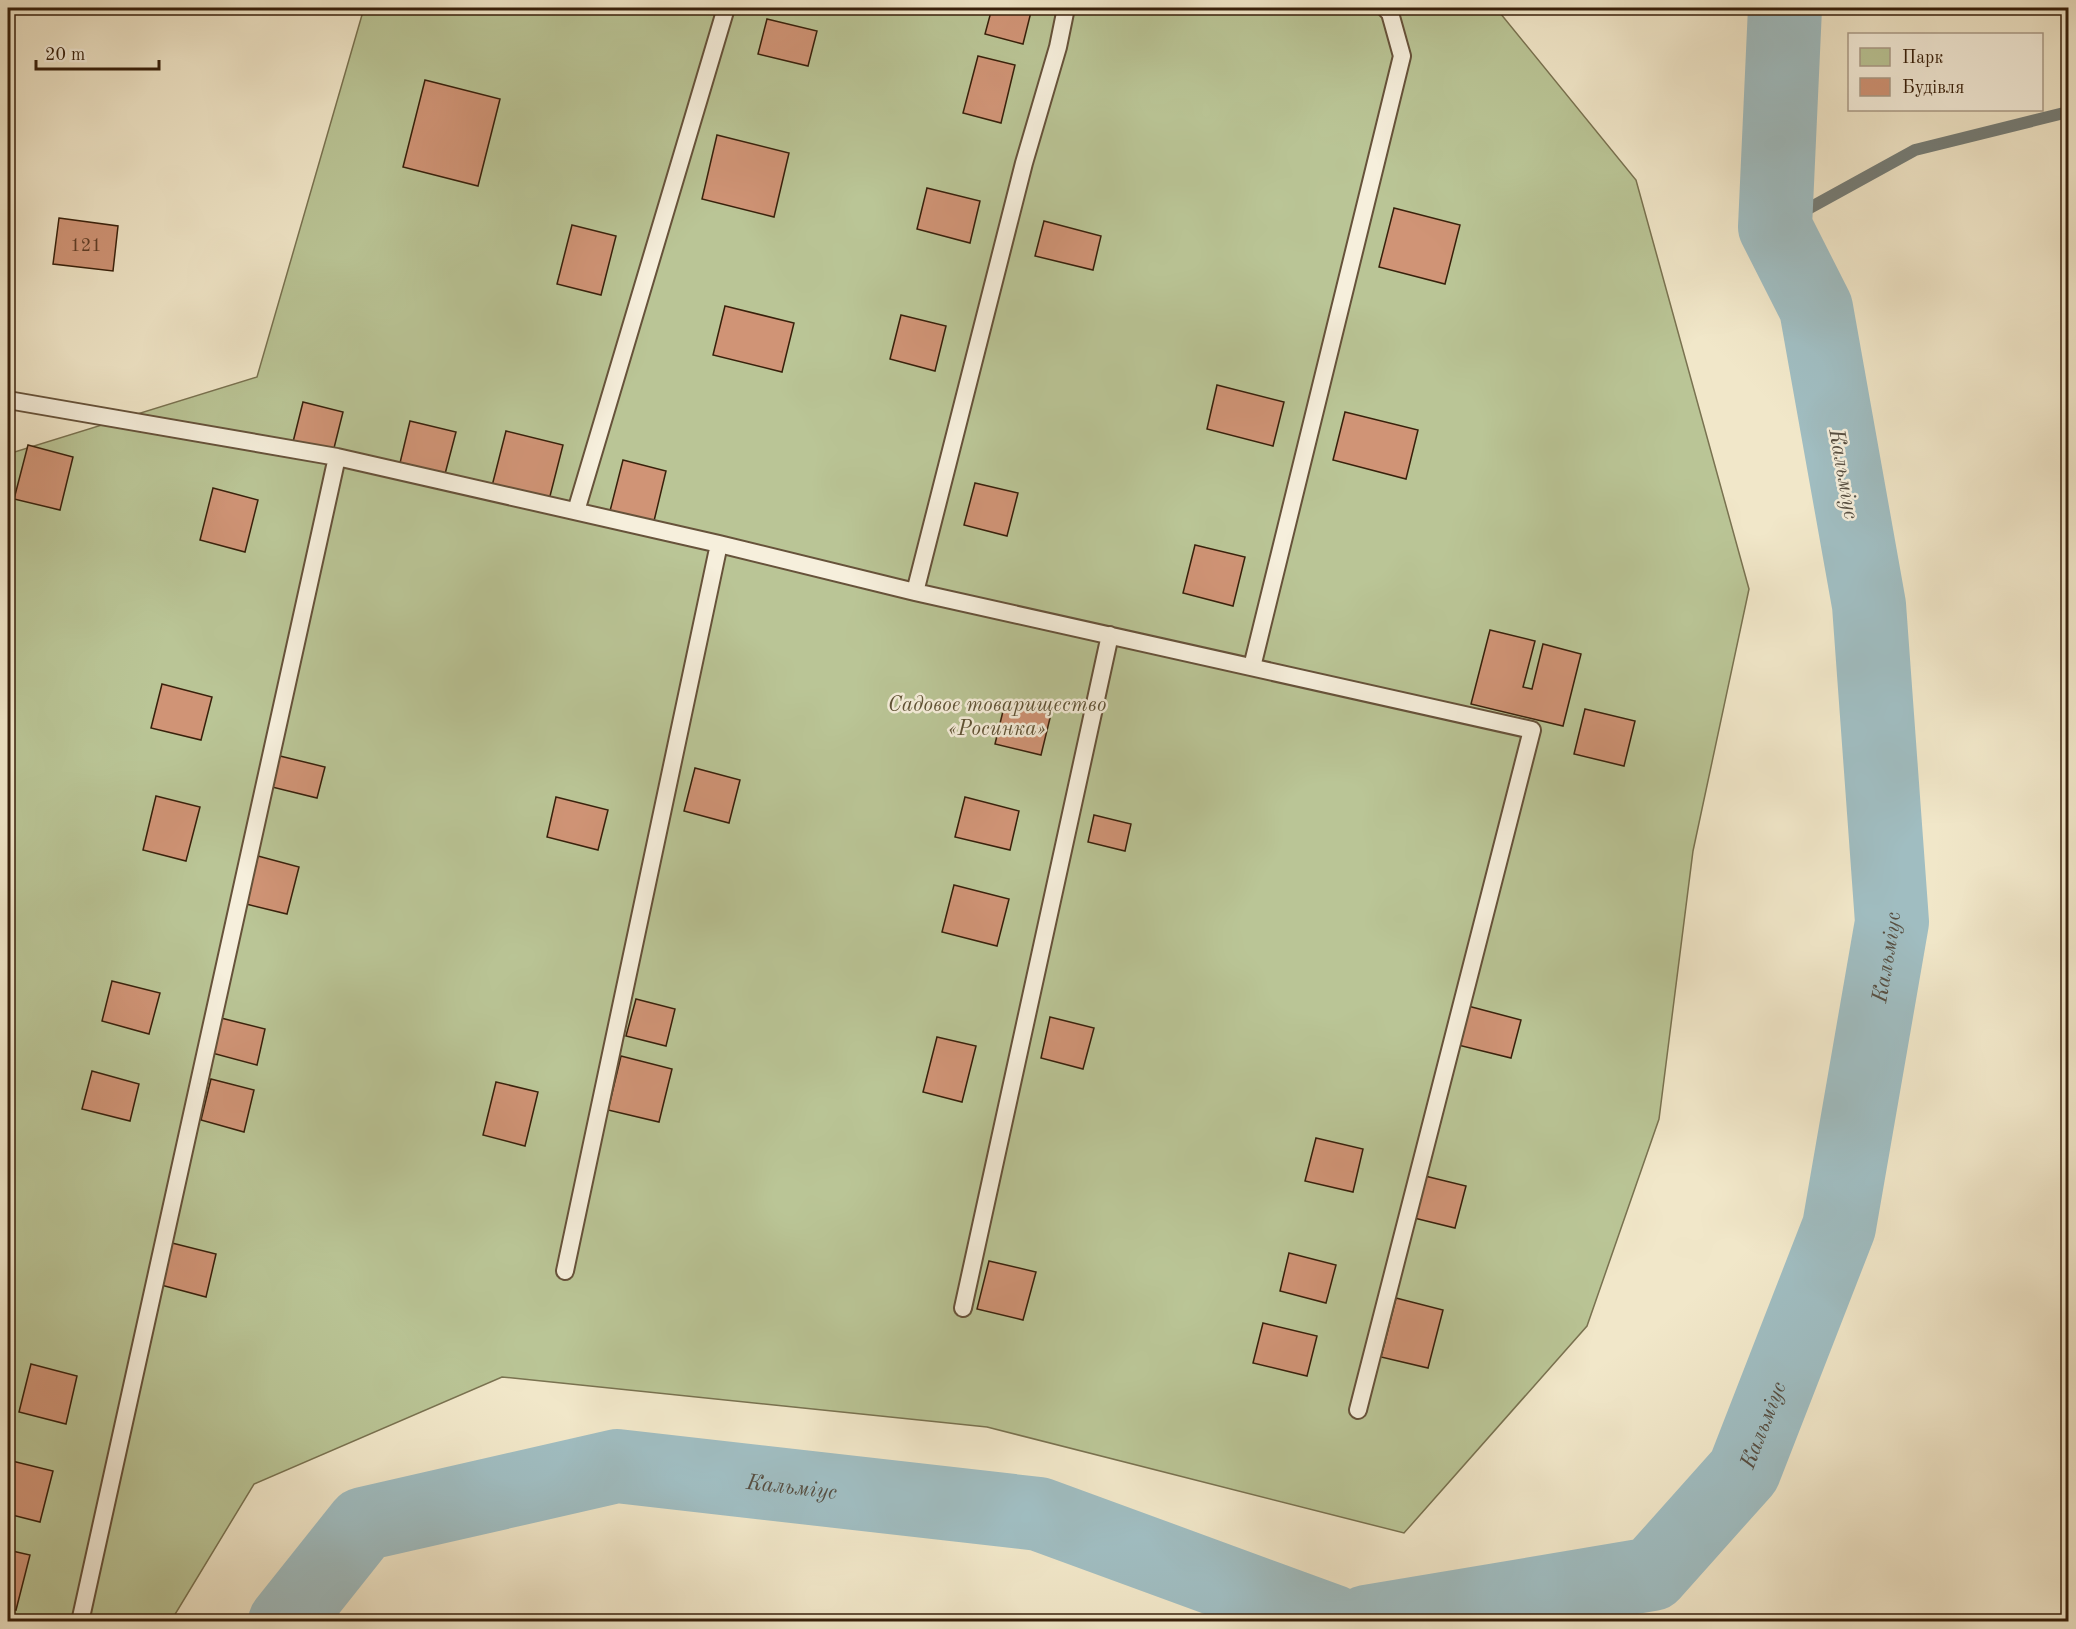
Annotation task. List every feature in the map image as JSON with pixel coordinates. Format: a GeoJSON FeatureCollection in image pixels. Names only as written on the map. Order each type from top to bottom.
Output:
{"type":"FeatureCollection","features":[{"type":"Feature","properties":{"kind":"lane"},"geometry":{"type":"LineString","coordinates":[[576,511],[726,8]]}},
{"type":"Feature","properties":{"kind":"lane"},"geometry":{"type":"LineString","coordinates":[[915,592],[1024,163],[1058,47],[1066,8]]}},
{"type":"Feature","properties":{"kind":"lane"},"geometry":{"type":"LineString","coordinates":[[1252,667],[1402,56],[1390,13],[1385,8]]}},
{"type":"Feature","properties":{"kind":"lane"},"geometry":{"type":"LineString","coordinates":[[8,400],[337,457],[719,544],[915,592],[1532,730],[1358,1410]]}},
{"type":"Feature","properties":{"kind":"lane"},"geometry":{"type":"LineString","coordinates":[[80,1622],[337,457]]}},
{"type":"Feature","properties":{"kind":"lane"},"geometry":{"type":"LineString","coordinates":[[565,1271],[719,544]]}},
{"type":"Feature","properties":{"kind":"lane"},"geometry":{"type":"LineString","coordinates":[[963,1308],[1110,635]]}},
{"type":"Feature","properties":{"kind":"green space","name":"Садовое товарищество «Росинка»"},"geometry":{"type":"Polygon","coordinates":[[[364,8],[1496,8],[1636,180],[1749,589],[1693,851],[1659,1119],[1587,1326],[1404,1533],[987,1427],[502,1377],[254,1484],[171,1621],[8,1622],[8,454],[257,377],[364,8]]]}},
{"type":"Feature","properties":{"kind":"building"},"geometry":{"type":"Polygon","coordinates":[[[992,8],[1032,8],[1023,44],[985,34],[992,8]]]}},
{"type":"Feature","properties":{"kind":"building"},"geometry":{"type":"Polygon","coordinates":[[[767,19],[817,31],[808,66],[758,54],[767,19]]]}},
{"type":"Feature","properties":{"kind":"building"},"geometry":{"type":"Polygon","coordinates":[[[978,56],[1015,65],[1001,123],[963,113],[978,56]]]}},
{"type":"Feature","properties":{"kind":"building"},"geometry":{"type":"Polygon","coordinates":[[[425,80],[500,99],[478,186],[403,167],[425,80]]]}},
{"type":"Feature","properties":{"kind":"building"},"geometry":{"type":"Polygon","coordinates":[[[717,135],[789,153],[774,217],[702,199],[717,135]]]}},
{"type":"Feature","properties":{"kind":"building"},"geometry":{"type":"Polygon","coordinates":[[[927,188],[980,201],[970,243],[917,229],[927,188]]]}},
{"type":"Feature","properties":{"kind":"building"},"geometry":{"type":"Polygon","coordinates":[[[1394,208],[1460,225],[1445,284],[1379,267],[1394,208]]]}},
{"type":"Feature","properties":{"kind":"building"},"geometry":{"type":"Polygon","coordinates":[[[59,218],[118,226],[113,271],[53,264],[59,218]]]}},
{"type":"Feature","properties":{"kind":"building"},"geometry":{"type":"Polygon","coordinates":[[[1044,221],[1101,236],[1093,270],[1035,256],[1044,221]]]}},
{"type":"Feature","properties":{"kind":"building"},"geometry":{"type":"Polygon","coordinates":[[[572,225],[616,236],[601,295],[557,284],[572,225]]]}},
{"type":"Feature","properties":{"kind":"building"},"geometry":{"type":"Polygon","coordinates":[[[725,306],[794,323],[782,372],[713,355],[725,306]]]}},
{"type":"Feature","properties":{"kind":"building"},"geometry":{"type":"Polygon","coordinates":[[[901,315],[946,326],[935,371],[890,359],[901,315]]]}},
{"type":"Feature","properties":{"kind":"building"},"geometry":{"type":"Polygon","coordinates":[[[1217,385],[1284,402],[1273,446],[1207,429],[1217,385]]]}},
{"type":"Feature","properties":{"kind":"building"},"geometry":{"type":"Polygon","coordinates":[[[303,402],[343,412],[333,452],[293,442],[303,402]]]}},
{"type":"Feature","properties":{"kind":"building"},"geometry":{"type":"Polygon","coordinates":[[[1345,412],[1418,430],[1406,479],[1333,460],[1345,412]]]}},
{"type":"Feature","properties":{"kind":"building"},"geometry":{"type":"Polygon","coordinates":[[[410,421],[456,432],[445,474],[400,463],[410,421]]]}},
{"type":"Feature","properties":{"kind":"building"},"geometry":{"type":"Polygon","coordinates":[[[506,431],[563,445],[549,500],[492,486],[506,431]]]}},
{"type":"Feature","properties":{"kind":"building"},"geometry":{"type":"Polygon","coordinates":[[[28,445],[73,457],[60,510],[14,499],[28,445]]]}},
{"type":"Feature","properties":{"kind":"building"},"geometry":{"type":"Polygon","coordinates":[[[623,460],[666,471],[654,521],[610,511],[623,460]]]}},
{"type":"Feature","properties":{"kind":"building"},"geometry":{"type":"Polygon","coordinates":[[[975,483],[1018,493],[1007,536],[964,525],[975,483]]]}},
{"type":"Feature","properties":{"kind":"building"},"geometry":{"type":"Polygon","coordinates":[[[213,488],[258,500],[245,552],[200,540],[213,488]]]}},
{"type":"Feature","properties":{"kind":"building"},"geometry":{"type":"Polygon","coordinates":[[[1195,545],[1245,557],[1233,606],[1183,593],[1195,545]]]}},
{"type":"Feature","properties":{"kind":"building"},"geometry":{"type":"Polygon","coordinates":[[[1490,630],[1535,641],[1523,687],[1532,689],[1543,644],[1581,654],[1563,726],[1471,704],[1490,630]]]}},
{"type":"Feature","properties":{"kind":"building"},"geometry":{"type":"Polygon","coordinates":[[[162,684],[212,697],[201,740],[151,728],[162,684]]]}},
{"type":"Feature","properties":{"kind":"building"},"geometry":{"type":"Polygon","coordinates":[[[1005,703],[1051,714],[1041,755],[995,744],[1005,703]]]}},
{"type":"Feature","properties":{"kind":"building"},"geometry":{"type":"Polygon","coordinates":[[[1585,709],[1635,721],[1624,766],[1574,754],[1585,709]]]}},
{"type":"Feature","properties":{"kind":"building"},"geometry":{"type":"Polygon","coordinates":[[[280,756],[325,767],[317,798],[272,787],[280,756]]]}},
{"type":"Feature","properties":{"kind":"building"},"geometry":{"type":"Polygon","coordinates":[[[695,768],[740,780],[729,823],[684,811],[695,768]]]}},
{"type":"Feature","properties":{"kind":"building"},"geometry":{"type":"Polygon","coordinates":[[[156,796],[200,807],[186,861],[143,850],[156,796]]]}},
{"type":"Feature","properties":{"kind":"building"},"geometry":{"type":"Polygon","coordinates":[[[556,797],[608,810],[598,850],[547,837],[556,797]]]}},
{"type":"Feature","properties":{"kind":"building"},"geometry":{"type":"Polygon","coordinates":[[[965,797],[1019,811],[1010,850],[955,837],[965,797]]]}},
{"type":"Feature","properties":{"kind":"building"},"geometry":{"type":"Polygon","coordinates":[[[1094,815],[1131,824],[1125,851],[1088,842],[1094,815]]]}},
{"type":"Feature","properties":{"kind":"building"},"geometry":{"type":"Polygon","coordinates":[[[258,856],[299,867],[287,914],[246,904],[258,856]]]}},
{"type":"Feature","properties":{"kind":"building"},"geometry":{"type":"Polygon","coordinates":[[[954,885],[1009,899],[997,946],[942,932],[954,885]]]}},
{"type":"Feature","properties":{"kind":"building"},"geometry":{"type":"Polygon","coordinates":[[[112,981],[160,993],[149,1034],[102,1021],[112,981]]]}},
{"type":"Feature","properties":{"kind":"building"},"geometry":{"type":"Polygon","coordinates":[[[636,999],[675,1009],[666,1046],[626,1036],[636,999]]]}},
{"type":"Feature","properties":{"kind":"building"},"geometry":{"type":"Polygon","coordinates":[[[1468,1006],[1521,1020],[1511,1058],[1458,1045],[1468,1006]]]}},
{"type":"Feature","properties":{"kind":"building"},"geometry":{"type":"Polygon","coordinates":[[[1050,1017],[1094,1028],[1083,1069],[1041,1058],[1050,1017]]]}},
{"type":"Feature","properties":{"kind":"building"},"geometry":{"type":"Polygon","coordinates":[[[221,1018],[265,1029],[257,1065],[212,1053],[221,1018]]]}},
{"type":"Feature","properties":{"kind":"building"},"geometry":{"type":"Polygon","coordinates":[[[937,1037],[976,1046],[962,1102],[923,1092],[937,1037]]]}},
{"type":"Feature","properties":{"kind":"building"},"geometry":{"type":"Polygon","coordinates":[[[621,1056],[672,1069],[659,1122],[608,1110],[621,1056]]]}},
{"type":"Feature","properties":{"kind":"building"},"geometry":{"type":"Polygon","coordinates":[[[92,1071],[139,1084],[130,1121],[82,1109],[92,1071]]]}},
{"type":"Feature","properties":{"kind":"building"},"geometry":{"type":"Polygon","coordinates":[[[211,1079],[254,1090],[244,1132],[201,1120],[211,1079]]]}},
{"type":"Feature","properties":{"kind":"building"},"geometry":{"type":"Polygon","coordinates":[[[496,1082],[538,1092],[525,1146],[483,1135],[496,1082]]]}},
{"type":"Feature","properties":{"kind":"building"},"geometry":{"type":"Polygon","coordinates":[[[1316,1138],[1363,1149],[1353,1192],[1305,1181],[1316,1138]]]}},
{"type":"Feature","properties":{"kind":"building"},"geometry":{"type":"Polygon","coordinates":[[[1425,1176],[1466,1186],[1455,1228],[1414,1218],[1425,1176]]]}},
{"type":"Feature","properties":{"kind":"building"},"geometry":{"type":"Polygon","coordinates":[[[172,1243],[216,1254],[206,1297],[161,1285],[172,1243]]]}},
{"type":"Feature","properties":{"kind":"building"},"geometry":{"type":"Polygon","coordinates":[[[1289,1253],[1336,1265],[1326,1303],[1280,1291],[1289,1253]]]}},
{"type":"Feature","properties":{"kind":"building"},"geometry":{"type":"Polygon","coordinates":[[[989,1261],[1036,1272],[1023,1320],[977,1309],[989,1261]]]}},
{"type":"Feature","properties":{"kind":"building"},"geometry":{"type":"Polygon","coordinates":[[[1396,1298],[1443,1310],[1428,1368],[1381,1357],[1396,1298]]]}},
{"type":"Feature","properties":{"kind":"building"},"geometry":{"type":"Polygon","coordinates":[[[1263,1323],[1317,1336],[1307,1376],[1253,1363],[1263,1323]]]}},
{"type":"Feature","properties":{"kind":"building"},"geometry":{"type":"Polygon","coordinates":[[[31,1364],[77,1376],[66,1424],[19,1412],[31,1364]]]}},
{"type":"Feature","properties":{"kind":"building"},"geometry":{"type":"Polygon","coordinates":[[[8,1460],[53,1471],[40,1522],[8,1514],[8,1460]]]}},
{"type":"Feature","properties":{"kind":"building"},"geometry":{"type":"Polygon","coordinates":[[[8,1550],[30,1555],[16,1610],[8,1608],[8,1550]]]}},
{"type":"Feature","properties":{"kind":"waterway","name":"Кальміус"},"geometry":{"type":"LineString","coordinates":[[1366,1622],[1652,1574],[1744,1471],[1839,1227],[1892,922],[1869,605],[1816,308],[1775,227],[1785,8]]}},
{"type":"Feature","properties":{"kind":"waterway"},"geometry":{"type":"LineString","coordinates":[[1775,227],[1915,150],[2068,112]]}},
{"type":"Feature","properties":{"kind":"waterway","name":"Кальміус"},"geometry":{"type":"LineString","coordinates":[[285,1622],[363,1524],[617,1466],[1039,1514],[1334,1622]]}}]}
